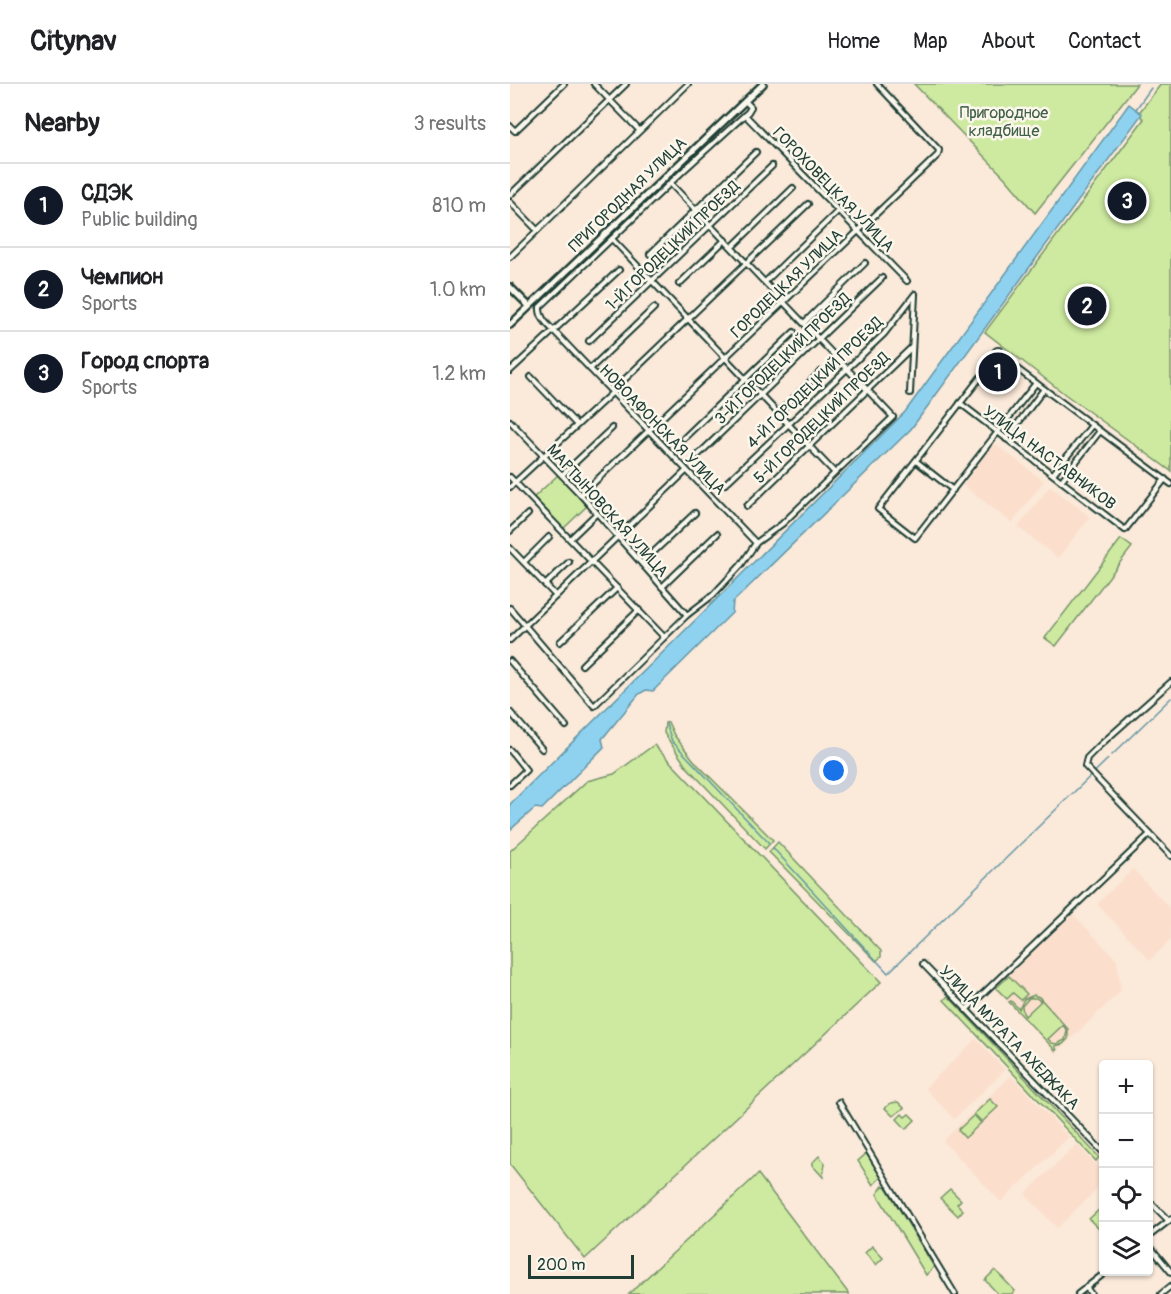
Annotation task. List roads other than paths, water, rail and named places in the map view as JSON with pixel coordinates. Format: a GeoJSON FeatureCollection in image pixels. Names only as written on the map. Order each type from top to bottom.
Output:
{"type":"FeatureCollection","features":[{"type":"Feature","properties":{"kind":"street"},"geometry":{"type":"LineString","coordinates":[[510,126],[515,131],[564,84]]}},
{"type":"Feature","properties":{"kind":"street"},"geometry":{"type":"LineString","coordinates":[[594,84],[639,130]]}},
{"type":"Feature","properties":{"kind":"street"},"geometry":{"type":"LineString","coordinates":[[510,195],[626,84]]}},
{"type":"Feature","properties":{"kind":"street"},"geometry":{"type":"LineString","coordinates":[[510,257],[688,84]]}},
{"type":"Feature","properties":{"kind":"street","name":"ПРИГОРОДНАЯ УЛИЦА"},"geometry":{"type":"LineString","coordinates":[[510,325],[763,84]]}},
{"type":"Feature","properties":{"kind":"street","name":"ГОРОДЕЦКАЯ УЛИЦА"},"geometry":{"type":"LineString","coordinates":[[581,495],[939,152],[877,84]]}},
{"type":"Feature","properties":{"kind":"street"},"geometry":{"type":"LineString","coordinates":[[602,237],[607,243],[612,239],[745,115],[751,106],[745,101]]}},
{"type":"Feature","properties":{"kind":"street","name":"ГОРОХОВЕЦКАЯ УЛИЦА"},"geometry":{"type":"LineString","coordinates":[[745,115],[907,281]]}},
{"type":"Feature","properties":{"kind":"street"},"geometry":{"type":"LineString","coordinates":[[650,254],[756,152]]}},
{"type":"Feature","properties":{"kind":"street"},"geometry":{"type":"LineString","coordinates":[[679,164],[684,170]]}},
{"type":"Feature","properties":{"kind":"street","name":"1-Й ГОРОДЕЦКИЙ ПРОЕЗД"},"geometry":{"type":"LineString","coordinates":[[589,341],[772,166]]}},
{"type":"Feature","properties":{"kind":"street"},"geometry":{"type":"LineString","coordinates":[[510,608],[594,706],[687,615],[728,580],[756,543],[782,524],[893,417],[670,183]]}},
{"type":"Feature","properties":{"kind":"street"},"geometry":{"type":"LineString","coordinates":[[732,247],[794,188]]}},
{"type":"Feature","properties":{"kind":"street"},"geometry":{"type":"LineString","coordinates":[[510,202],[537,230]]}},
{"type":"Feature","properties":{"kind":"street"},"geometry":{"type":"LineString","coordinates":[[625,379],[808,204]]}},
{"type":"Feature","properties":{"kind":"street"},"geometry":{"type":"LineString","coordinates":[[765,282],[838,211]]}},
{"type":"Feature","properties":{"kind":"street"},"geometry":{"type":"LineString","coordinates":[[612,239],[834,472]]}},
{"type":"Feature","properties":{"kind":"street"},"geometry":{"type":"LineString","coordinates":[[679,284],[725,240]]}},
{"type":"Feature","properties":{"kind":"street","name":"НОВОАФОНСКАЯ УЛИЦА"},"geometry":{"type":"LineString","coordinates":[[607,243],[540,307],[540,315],[756,543]]}},
{"type":"Feature","properties":{"kind":"street"},"geometry":{"type":"LineString","coordinates":[[803,323],[865,263]]}},
{"type":"Feature","properties":{"kind":"street"},"geometry":{"type":"LineString","coordinates":[[510,371],[619,270]]}},
{"type":"Feature","properties":{"kind":"street","name":"3-Й ГОРОДЕЦКИЙ ПРОЕЗД"},"geometry":{"type":"LineString","coordinates":[[698,455],[882,278]]}},
{"type":"Feature","properties":{"kind":"street"},"geometry":{"type":"LineString","coordinates":[[510,287],[529,306]]}},
{"type":"Feature","properties":{"kind":"street","name":"4-Й ГОРОДЕЦКИЙ ПРОЕЗД"},"geometry":{"type":"LineString","coordinates":[[725,484],[884,334],[915,294],[912,347]]}},
{"type":"Feature","properties":{"kind":"street"},"geometry":{"type":"LineString","coordinates":[[590,369],[654,308]]}},
{"type":"Feature","properties":{"kind":"street"},"geometry":{"type":"LineString","coordinates":[[684,438],[794,332]]}},
{"type":"Feature","properties":{"kind":"street"},"geometry":{"type":"LineString","coordinates":[[910,393],[912,347]]}},
{"type":"Feature","properties":{"kind":"street","name":"5-Й ГОРОДЕЦКИЙ ПРОЕЗД"},"geometry":{"type":"LineString","coordinates":[[747,506],[912,347]]}},
{"type":"Feature","properties":{"kind":"street"},"geometry":{"type":"LineString","coordinates":[[1036,383],[915,538],[878,509],[999,356],[1036,383],[1044,389],[1092,424],[1171,484]]}},
{"type":"Feature","properties":{"kind":"street"},"geometry":{"type":"LineString","coordinates":[[778,412],[820,372]]}},
{"type":"Feature","properties":{"kind":"street"},"geometry":{"type":"LineString","coordinates":[[531,377],[577,424]]}},
{"type":"Feature","properties":{"kind":"street"},"geometry":{"type":"LineString","coordinates":[[1006,439],[1044,389]]}},
{"type":"Feature","properties":{"kind":"street"},"geometry":{"type":"LineString","coordinates":[[510,487],[612,393]]}},
{"type":"Feature","properties":{"kind":"street","name":"УЛИЦА НАСТАВНИКОВ"},"geometry":{"type":"LineString","coordinates":[[960,403],[1125,530],[1165,479]]}},
{"type":"Feature","properties":{"kind":"street","name":"МАРТЫНОВСКАЯ УЛИЦА"},"geometry":{"type":"LineString","coordinates":[[510,421],[581,495],[687,615]]}},
{"type":"Feature","properties":{"kind":"street"},"geometry":{"type":"LineString","coordinates":[[1053,474],[1092,424]]}},
{"type":"Feature","properties":{"kind":"street"},"geometry":{"type":"LineString","coordinates":[[562,476],[612,428]]}},
{"type":"Feature","properties":{"kind":"street"},"geometry":{"type":"LineString","coordinates":[[1061,481],[1100,431]]}},
{"type":"Feature","properties":{"kind":"street"},"geometry":{"type":"LineString","coordinates":[[915,461],[953,490]]}},
{"type":"Feature","properties":{"kind":"street"},"geometry":{"type":"LineString","coordinates":[[510,640],[686,471]]}},
{"type":"Feature","properties":{"kind":"street"},"geometry":{"type":"LineString","coordinates":[[510,477],[664,637]]}},
{"type":"Feature","properties":{"kind":"street"},"geometry":{"type":"LineString","coordinates":[[570,539],[597,513]]}},
{"type":"Feature","properties":{"kind":"street"},"geometry":{"type":"LineString","coordinates":[[642,563],[695,513]]}},
{"type":"Feature","properties":{"kind":"street"},"geometry":{"type":"LineString","coordinates":[[510,531],[528,514]]}},
{"type":"Feature","properties":{"kind":"street"},"geometry":{"type":"LineString","coordinates":[[662,587],[717,534]]}},
{"type":"Feature","properties":{"kind":"street"},"geometry":{"type":"LineString","coordinates":[[524,562],[549,537]]}},
{"type":"Feature","properties":{"kind":"street"},"geometry":{"type":"LineString","coordinates":[[510,548],[556,596]]}},
{"type":"Feature","properties":{"kind":"street"},"geometry":{"type":"LineString","coordinates":[[545,585],[569,562]]}},
{"type":"Feature","properties":{"kind":"street"},"geometry":{"type":"LineString","coordinates":[[560,642],[617,588]]}},
{"type":"Feature","properties":{"kind":"street"},"geometry":{"type":"LineString","coordinates":[[582,665],[639,610]]}},
{"type":"Feature","properties":{"kind":"street"},"geometry":{"type":"LineString","coordinates":[[510,661],[566,726]]}},
{"type":"Feature","properties":{"kind":"street"},"geometry":{"type":"LineString","coordinates":[[1171,682],[1099,746],[1087,758],[1085,766],[1171,856]]}},
{"type":"Feature","properties":{"kind":"street"},"geometry":{"type":"LineString","coordinates":[[510,712],[542,749]]}},
{"type":"Feature","properties":{"kind":"street"},"geometry":{"type":"LineString","coordinates":[[510,750],[526,770],[510,785]]}},
{"type":"Feature","properties":{"kind":"street"},"geometry":{"type":"LineString","coordinates":[[966,1010],[1150,834]]}},
{"type":"Feature","properties":{"kind":"street","name":"УЛИЦА МУРАТА АХЕДЖАКА"},"geometry":{"type":"LineString","coordinates":[[923,964],[1099,1148]]}},
{"type":"Feature","properties":{"kind":"street"},"geometry":{"type":"LineString","coordinates":[[839,1102],[955,1294]]}},
{"type":"Feature","properties":{"kind":"street"},"geometry":{"type":"LineString","coordinates":[[1153,1204],[1170,1220],[1153,1234]]}},
{"type":"Feature","properties":{"kind":"street"},"geometry":{"type":"LineString","coordinates":[[1153,1249],[1171,1272]]}},
{"type":"Feature","properties":{"kind":"street"},"geometry":{"type":"LineString","coordinates":[[1078,1294],[1101,1276]]}},
{"type":"Feature","properties":{"kind":"street"},"geometry":{"type":"LineString","coordinates":[[1161,1294],[1171,1286]]}},
{"type":"Feature","properties":{"kind":"street"},"geometry":{"type":"LineString","coordinates":[[1086,1287],[1091,1294]]}},
{"type":"Feature","properties":{"kind":"water"},"geometry":{"type":"Polygon","coordinates":[[[1129,104],[1142,114],[911,429],[733,602],[732,613],[653,691],[646,690],[639,694],[602,739],[604,747],[542,809],[535,808],[510,830],[510,804],[905,412],[1129,104]]]}},
{"type":"Feature","properties":{"kind":"waterway"},"geometry":{"type":"LineString","coordinates":[[1136,109],[1151,88]]}},
{"type":"Feature","properties":{"kind":"waterway"},"geometry":{"type":"LineString","coordinates":[[1112,755],[1171,698]]}},
{"type":"Feature","properties":{"kind":"waterway"},"geometry":{"type":"LineString","coordinates":[[666,724],[672,741],[769,843]]}},
{"type":"Feature","properties":{"kind":"waterway"},"geometry":{"type":"LineString","coordinates":[[773,848],[888,973],[1108,759]]}},
{"type":"Feature","properties":{"kind":"place","name":"Город спорта"},"geometry":{"type":"Point","coordinates":[1127,201]}},
{"type":"Feature","properties":{"kind":"place","name":"Чемпион"},"geometry":{"type":"Point","coordinates":[1087,306]}},
{"type":"Feature","properties":{"kind":"place","name":"СДЭК"},"geometry":{"type":"Point","coordinates":[998,372]}},
{"type":"Feature","properties":{"kind":"park label","name":"Пригородное кладбище"},"geometry":{"type":"Point","coordinates":[1004,121]}}]}
